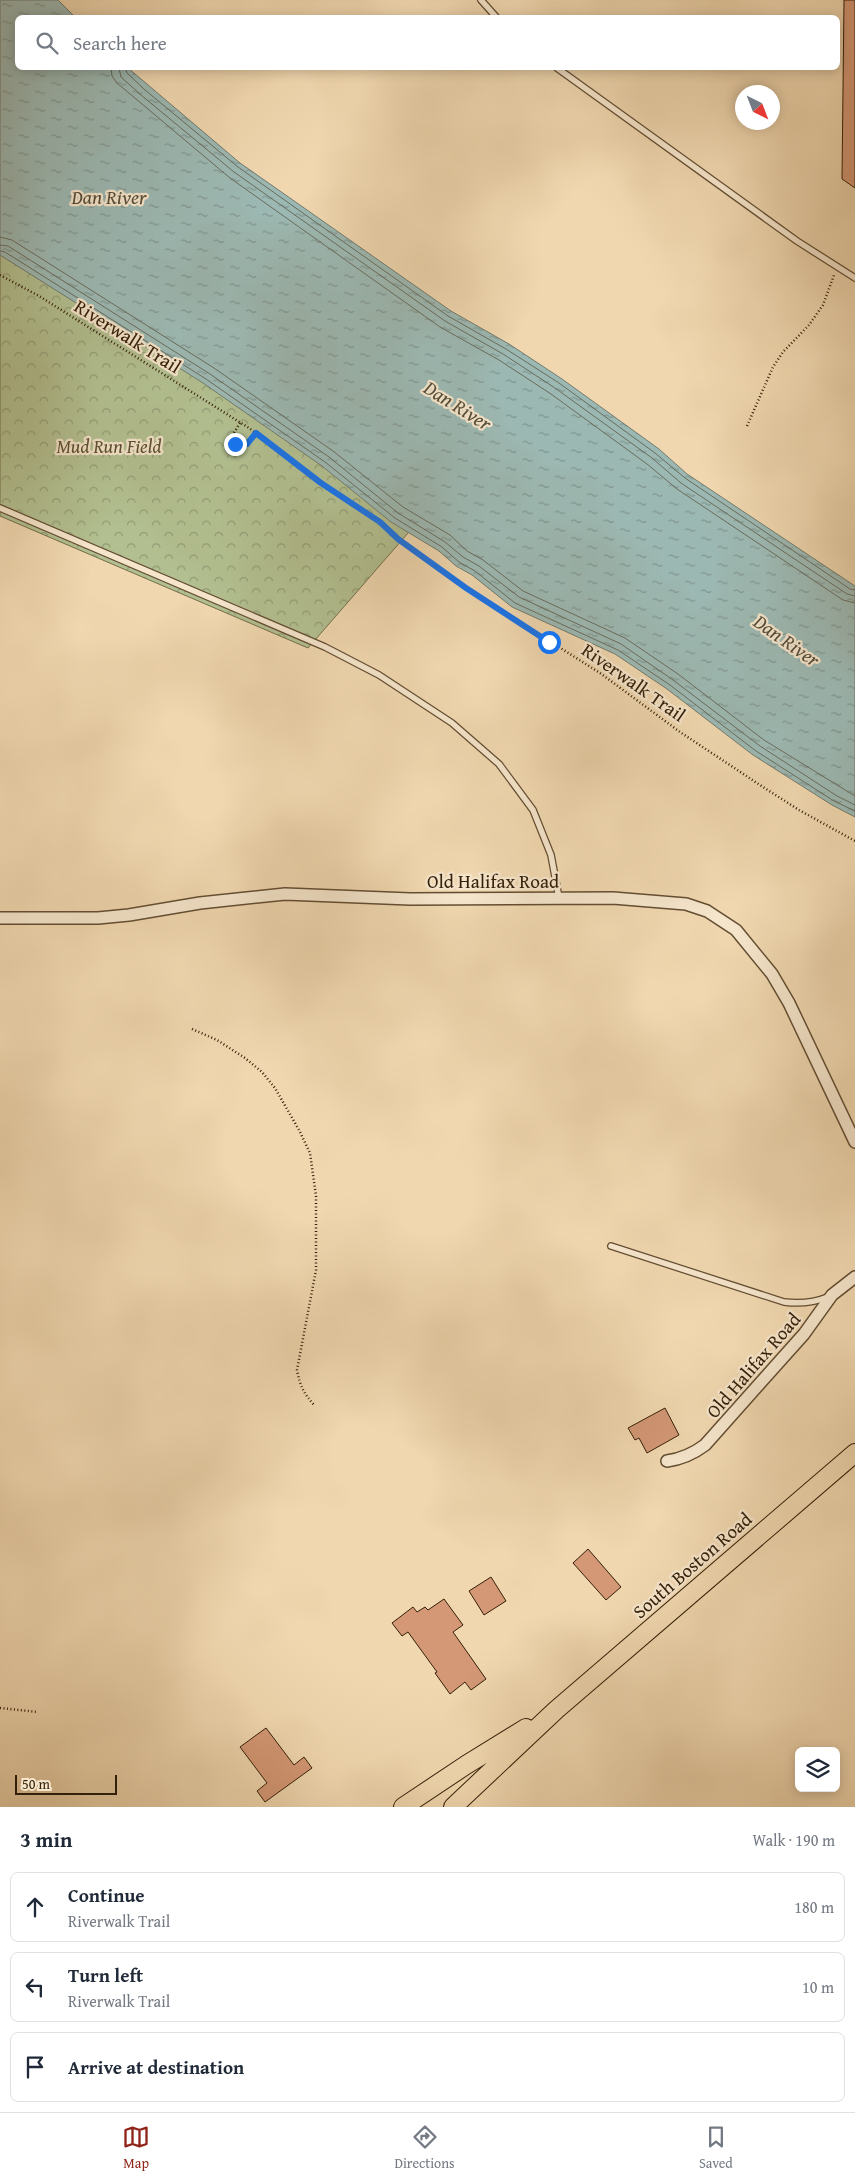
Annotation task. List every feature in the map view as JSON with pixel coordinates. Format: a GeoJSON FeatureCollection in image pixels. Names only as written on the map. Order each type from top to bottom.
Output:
{"type":"FeatureCollection","features":[{"type":"Feature","properties":{"kind":"main road","name":"South Boston Road"},"geometry":{"type":"LineString","coordinates":[[453,1807],[556,1710],[855,1453]]}},
{"type":"Feature","properties":{"kind":"main road","name":"South Boston Road"},"geometry":{"type":"LineString","coordinates":[[403,1807],[466,1765],[556,1710]]}},
{"type":"Feature","properties":{"kind":"street","name":"Old Halifax Road"},"geometry":{"type":"LineString","coordinates":[[0,918],[98,918],[129,916],[200,903],[286,894],[410,899],[613,898],[686,904],[707,911],[736,930],[772,974],[789,1003],[855,1142]]}},
{"type":"Feature","properties":{"kind":"street","name":"Old Halifax Road"},"geometry":{"type":"LineString","coordinates":[[667,1462],[694,1454],[705,1445],[804,1334],[832,1295],[855,1277]]}},
{"type":"Feature","properties":{"kind":"lane"},"geometry":{"type":"LineString","coordinates":[[481,0],[494,15]]}},
{"type":"Feature","properties":{"kind":"lane"},"geometry":{"type":"LineString","coordinates":[[559,70],[797,241],[855,278]]}},
{"type":"Feature","properties":{"kind":"lane"},"geometry":{"type":"LineString","coordinates":[[0,508],[325,647],[379,675],[452,723],[499,764],[533,810],[551,855],[560,898]]}},
{"type":"Feature","properties":{"kind":"lane"},"geometry":{"type":"LineString","coordinates":[[611,1246],[784,1302],[799,1304],[813,1302],[832,1295]]}},
{"type":"Feature","properties":{"kind":"path"},"geometry":{"type":"LineString","coordinates":[[747,426],[773,367],[783,352],[809,325],[823,305],[837,267]]}},
{"type":"Feature","properties":{"kind":"path","name":"Riverwalk Trail"},"geometry":{"type":"LineString","coordinates":[[0,275],[39,296],[256,433],[321,483],[380,522],[398,539],[475,594],[600,673],[680,732],[763,787],[799,810],[855,841]]}},
{"type":"Feature","properties":{"kind":"path"},"geometry":{"type":"LineString","coordinates":[[240,423],[232,436],[238,446],[247,444],[256,433]]}},
{"type":"Feature","properties":{"kind":"path"},"geometry":{"type":"LineString","coordinates":[[192,1029],[224,1045],[245,1058],[262,1072],[274,1088],[299,1130],[310,1153],[316,1196],[316,1270],[297,1370],[300,1385],[305,1395],[315,1406]]}},
{"type":"Feature","properties":{"kind":"path"},"geometry":{"type":"LineString","coordinates":[[0,1708],[38,1712]]}},
{"type":"Feature","properties":{"kind":"green space","name":"Mud Run Field"},"geometry":{"type":"Polygon","coordinates":[[[0,252],[130,330],[415,525],[308,648],[0,516],[0,252]]]}},
{"type":"Feature","properties":{"kind":"water","name":"Dan River"},"geometry":{"type":"Polygon","coordinates":[[[0,0],[58,0],[73,15],[15,15],[15,70],[130,70],[240,163],[451,311],[509,344],[562,379],[659,449],[687,474],[855,586],[855,817],[832,805],[753,755],[667,689],[615,654],[512,607],[472,575],[456,566],[439,551],[391,522],[322,466],[203,383],[0,255],[0,0]]]}},
{"type":"Feature","properties":{"kind":"building"},"geometry":{"type":"Polygon","coordinates":[[[844,0],[855,0],[855,188],[842,179],[844,0]]]}},
{"type":"Feature","properties":{"kind":"building"},"geometry":{"type":"Polygon","coordinates":[[[665,1408],[679,1435],[647,1453],[639,1438],[635,1440],[628,1428],[665,1408]]]}},
{"type":"Feature","properties":{"kind":"building"},"geometry":{"type":"Polygon","coordinates":[[[588,1549],[621,1587],[606,1600],[573,1563],[588,1549]]]}},
{"type":"Feature","properties":{"kind":"building"},"geometry":{"type":"Polygon","coordinates":[[[491,1577],[506,1601],[484,1615],[469,1591],[491,1577]]]}},
{"type":"Feature","properties":{"kind":"building"},"geometry":{"type":"Polygon","coordinates":[[[444,1599],[463,1625],[453,1632],[486,1679],[471,1690],[465,1682],[450,1694],[435,1673],[437,1672],[408,1632],[402,1636],[392,1623],[413,1607],[417,1612],[425,1607],[428,1610],[444,1599]]]}},
{"type":"Feature","properties":{"kind":"building"},"geometry":{"type":"Polygon","coordinates":[[[266,1728],[294,1765],[304,1757],[312,1768],[265,1802],[257,1791],[267,1783],[240,1747],[266,1728]]]}},
{"type":"Feature","properties":{"kind":"route"},"geometry":{"type":"LineString","coordinates":[[235,444],[242,446],[247,444],[256,433],[264,438],[283,455],[380,522],[398,539],[466,588],[549,642]]}}]}
